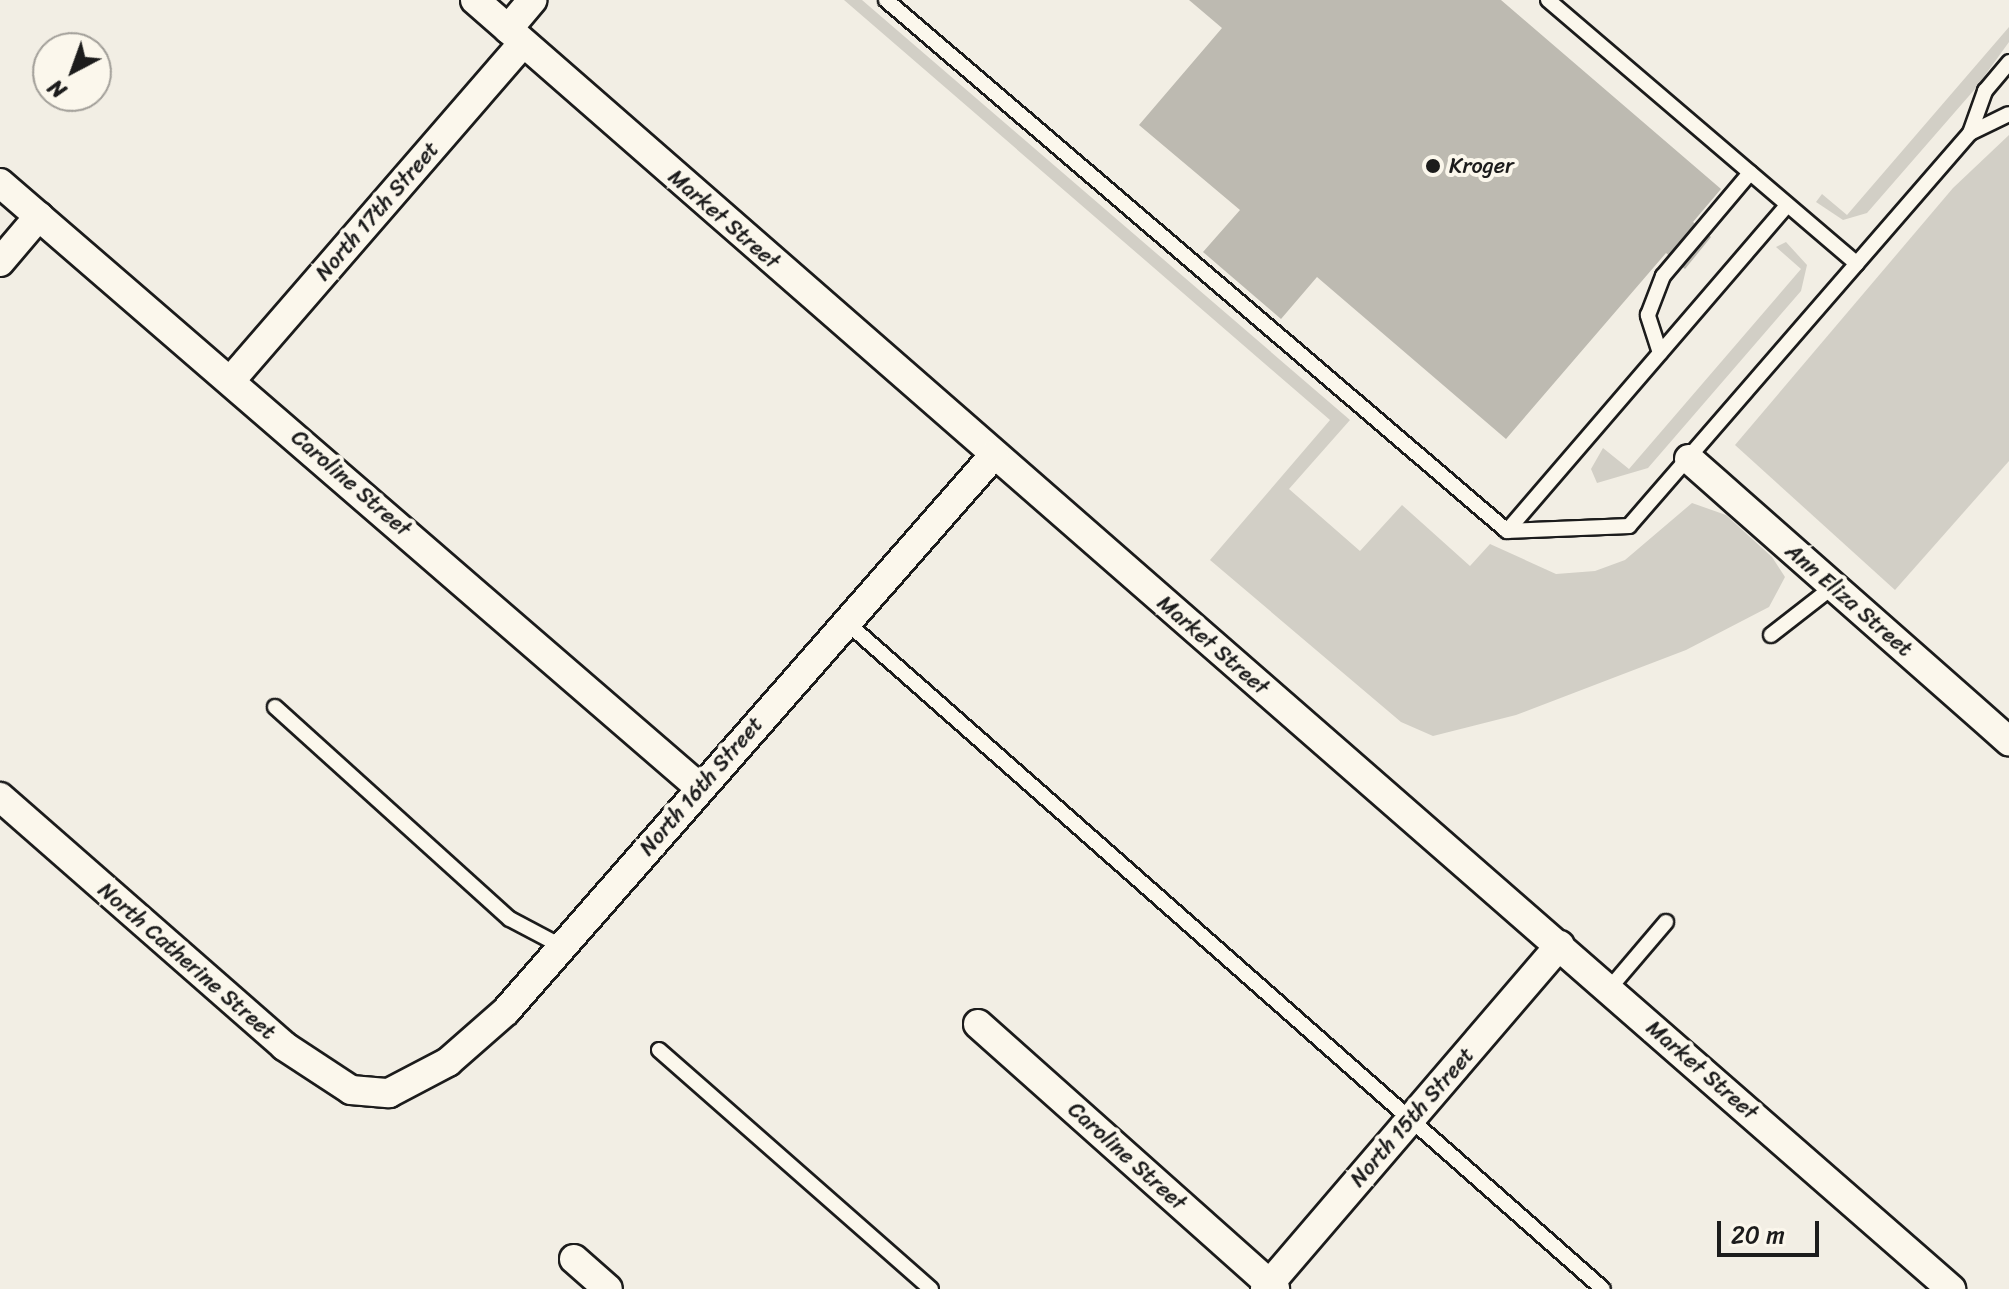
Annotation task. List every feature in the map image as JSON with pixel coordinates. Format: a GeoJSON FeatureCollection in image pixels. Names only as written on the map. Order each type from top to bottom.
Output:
{"type":"FeatureCollection","features":[{"type":"Feature","properties":{"kind":"street","name":"Market Street"},"geometry":{"type":"LineString","coordinates":[[475,0],[1951,1289]]}},
{"type":"Feature","properties":{"kind":"street","name":"North 17th Street"},"geometry":{"type":"LineString","coordinates":[[232,379],[515,36],[532,0]]}},
{"type":"Feature","properties":{"kind":"street","name":"Caroline Street"},"geometry":{"type":"LineString","coordinates":[[0,183],[232,379],[699,787]]}},
{"type":"Feature","properties":{"kind":"street"},"geometry":{"type":"LineString","coordinates":[[0,262],[39,216]]}},
{"type":"Feature","properties":{"kind":"street","name":"North 16th Street"},"geometry":{"type":"LineString","coordinates":[[389,1093],[466,1048],[561,946],[994,455]]}},
{"type":"Feature","properties":{"kind":"street","name":"Ann Eliza Street"},"geometry":{"type":"LineString","coordinates":[[1689,459],[2009,741]]}},
{"type":"Feature","properties":{"kind":"street","name":"North Catherine Street"},"geometry":{"type":"LineString","coordinates":[[0,797],[284,1046],[351,1090],[389,1093]]}},
{"type":"Feature","properties":{"kind":"street","name":"North 15th Street"},"geometry":{"type":"LineString","coordinates":[[1270,1287],[1560,945]]}},
{"type":"Feature","properties":{"kind":"street","name":"Caroline Street"},"geometry":{"type":"LineString","coordinates":[[978,1024],[1270,1287]]}},
{"type":"Feature","properties":{"kind":"street"},"geometry":{"type":"LineString","coordinates":[[574,1259],[608,1289]]}},
{"type":"Feature","properties":{"kind":"lane"},"geometry":{"type":"LineString","coordinates":[[886,0],[1507,531],[1629,526],[1970,133],[1985,91],[2009,62]]}},
{"type":"Feature","properties":{"kind":"lane"},"geometry":{"type":"LineString","coordinates":[[1548,0],[1857,264]]}},
{"type":"Feature","properties":{"kind":"lane"},"geometry":{"type":"LineString","coordinates":[[1970,133],[2009,114]]}},
{"type":"Feature","properties":{"kind":"lane"},"geometry":{"type":"LineString","coordinates":[[1660,353],[1648,315],[1663,276],[1750,173]]}},
{"type":"Feature","properties":{"kind":"lane"},"geometry":{"type":"LineString","coordinates":[[1507,531],[1787,205]]}},
{"type":"Feature","properties":{"kind":"lane"},"geometry":{"type":"LineString","coordinates":[[1771,635],[1834,586]]}},
{"type":"Feature","properties":{"kind":"lane"},"geometry":{"type":"LineString","coordinates":[[845,621],[1412,1117],[1603,1289]]}},
{"type":"Feature","properties":{"kind":"lane"},"geometry":{"type":"LineString","coordinates":[[275,707],[510,919],[561,946]]}},
{"type":"Feature","properties":{"kind":"lane"},"geometry":{"type":"LineString","coordinates":[[1609,989],[1666,922]]}},
{"type":"Feature","properties":{"kind":"lane"},"geometry":{"type":"LineString","coordinates":[[659,1050],[931,1289]]}},
{"type":"Feature","properties":{"kind":"shaded area"},"geometry":{"type":"Polygon","coordinates":[[[844,0],[862,0],[1350,420],[1289,489],[1360,551],[1402,505],[1470,566],[1490,544],[1556,574],[1595,571],[1625,560],[1692,503],[1726,515],[1772,557],[1785,577],[1769,607],[1686,650],[1516,715],[1433,736],[1401,722],[1210,560],[1330,420],[844,0]]]}},
{"type":"Feature","properties":{"kind":"shaded area"},"geometry":{"type":"Polygon","coordinates":[[[2009,27],[2009,42],[1975,89],[1867,213],[1843,220],[1816,202],[1822,194],[1847,215],[2009,27]]]}},
{"type":"Feature","properties":{"kind":"shaded area"},"geometry":{"type":"Polygon","coordinates":[[[2009,135],[2009,461],[1895,590],[1735,445],[1953,188],[2009,135]]]}},
{"type":"Feature","properties":{"kind":"shaded area"},"geometry":{"type":"Polygon","coordinates":[[[1786,242],[1807,265],[1801,291],[1648,468],[1597,483],[1591,469],[1603,448],[1629,469],[1801,269],[1776,247],[1786,242]]]}},
{"type":"Feature","properties":{"kind":"building"},"geometry":{"type":"Polygon","coordinates":[[[1189,0],[1501,0],[1721,189],[1693,222],[1711,237],[1685,269],[1666,253],[1506,439],[1317,277],[1281,319],[1203,252],[1240,210],[1139,125],[1222,28],[1189,0]]]}},
{"type":"Feature","properties":{"kind":"place","name":"Kroger"},"geometry":{"type":"Point","coordinates":[1433,166]}}]}
